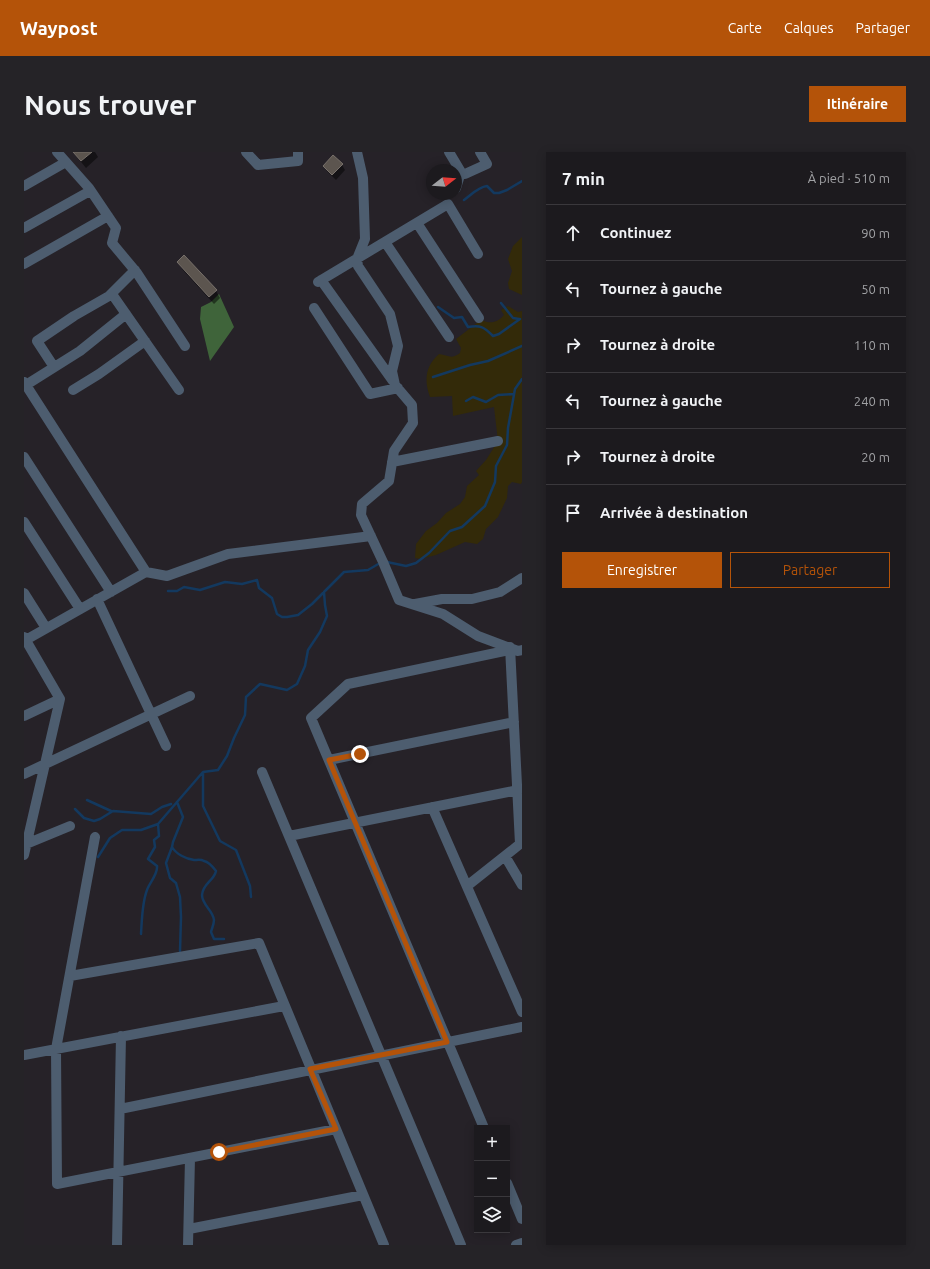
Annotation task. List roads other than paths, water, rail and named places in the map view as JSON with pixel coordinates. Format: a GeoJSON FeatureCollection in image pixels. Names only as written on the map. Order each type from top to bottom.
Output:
{"type":"FeatureCollection","features":[{"type":"Feature","properties":{"kind":"street"},"geometry":{"type":"LineString","coordinates":[[58,152],[90,191],[116,228],[112,244],[135,270],[185,346]]}},
{"type":"Feature","properties":{"kind":"street"},"geometry":{"type":"LineString","coordinates":[[246,152],[258,165],[298,161],[298,152]]}},
{"type":"Feature","properties":{"kind":"street"},"geometry":{"type":"LineString","coordinates":[[356,152],[363,178],[365,239],[357,259],[358,266],[390,314],[398,346],[392,370],[397,387]]}},
{"type":"Feature","properties":{"kind":"street"},"geometry":{"type":"LineString","coordinates":[[449,152],[456,164]]}},
{"type":"Feature","properties":{"kind":"street"},"geometry":{"type":"LineString","coordinates":[[462,172],[466,174],[486,164],[480,152]]}},
{"type":"Feature","properties":{"kind":"street"},"geometry":{"type":"LineString","coordinates":[[24,186],[66,162]]}},
{"type":"Feature","properties":{"kind":"street"},"geometry":{"type":"LineString","coordinates":[[24,228],[90,191]]}},
{"type":"Feature","properties":{"kind":"street"},"geometry":{"type":"LineString","coordinates":[[450,200],[448,204],[319,281],[412,405],[413,423],[394,451],[389,481],[362,504],[361,515],[399,600],[443,614],[478,636],[510,649]]}},
{"type":"Feature","properties":{"kind":"street"},"geometry":{"type":"LineString","coordinates":[[448,204],[478,254]]}},
{"type":"Feature","properties":{"kind":"street"},"geometry":{"type":"LineString","coordinates":[[24,264],[108,216]]}},
{"type":"Feature","properties":{"kind":"street"},"geometry":{"type":"LineString","coordinates":[[417,223],[479,318]]}},
{"type":"Feature","properties":{"kind":"street"},"geometry":{"type":"LineString","coordinates":[[385,242],[449,337]]}},
{"type":"Feature","properties":{"kind":"street"},"geometry":{"type":"LineString","coordinates":[[54,367],[37,341],[74,316],[112,294],[135,270]]}},
{"type":"Feature","properties":{"kind":"street"},"geometry":{"type":"LineString","coordinates":[[112,294],[179,390]]}},
{"type":"Feature","properties":{"kind":"street"},"geometry":{"type":"LineString","coordinates":[[314,308],[370,394],[397,387]]}},
{"type":"Feature","properties":{"kind":"street"},"geometry":{"type":"LineString","coordinates":[[126,314],[80,351],[25,383],[146,572]]}},
{"type":"Feature","properties":{"kind":"street"},"geometry":{"type":"LineString","coordinates":[[73,390],[99,374],[145,341]]}},
{"type":"Feature","properties":{"kind":"street"},"geometry":{"type":"LineString","coordinates":[[392,462],[498,442]]}},
{"type":"Feature","properties":{"kind":"street"},"geometry":{"type":"LineString","coordinates":[[24,457],[111,592]]}},
{"type":"Feature","properties":{"kind":"street"},"geometry":{"type":"LineString","coordinates":[[24,522],[80,609]]}},
{"type":"Feature","properties":{"kind":"street"},"geometry":{"type":"LineString","coordinates":[[25,848],[60,698],[25,639],[146,572],[167,576],[228,554],[371,536]]}},
{"type":"Feature","properties":{"kind":"street"},"geometry":{"type":"LineString","coordinates":[[414,604],[442,599],[472,599],[500,592],[522,578]]}},
{"type":"Feature","properties":{"kind":"street"},"geometry":{"type":"LineString","coordinates":[[24,593],[46,628]]}},
{"type":"Feature","properties":{"kind":"street"},"geometry":{"type":"LineString","coordinates":[[97,600],[166,746]]}},
{"type":"Feature","properties":{"kind":"street"},"geometry":{"type":"LineString","coordinates":[[467,886],[520,844],[521,819],[510,649]]}},
{"type":"Feature","properties":{"kind":"street"},"geometry":{"type":"LineString","coordinates":[[483,1125],[311,718],[348,684],[510,649],[522,650]]}},
{"type":"Feature","properties":{"kind":"street"},"geometry":{"type":"LineString","coordinates":[[24,774],[190,696]]}},
{"type":"Feature","properties":{"kind":"street"},"geometry":{"type":"LineString","coordinates":[[24,716],[60,698]]}},
{"type":"Feature","properties":{"kind":"street"},"geometry":{"type":"LineString","coordinates":[[329,760],[514,722]]}},
{"type":"Feature","properties":{"kind":"street"},"geometry":{"type":"LineString","coordinates":[[262,772],[461,1245]]}},
{"type":"Feature","properties":{"kind":"street"},"geometry":{"type":"LineString","coordinates":[[288,836],[518,790]]}},
{"type":"Feature","properties":{"kind":"street"},"geometry":{"type":"LineString","coordinates":[[432,807],[467,886],[518,991],[522,1012]]}},
{"type":"Feature","properties":{"kind":"street"},"geometry":{"type":"LineString","coordinates":[[25,848],[70,826]]}},
{"type":"Feature","properties":{"kind":"street"},"geometry":{"type":"LineString","coordinates":[[95,837],[56,1049],[57,1184],[336,1129]]}},
{"type":"Feature","properties":{"kind":"street"},"geometry":{"type":"LineString","coordinates":[[505,856],[522,885]]}},
{"type":"Feature","properties":{"kind":"street"},"geometry":{"type":"LineString","coordinates":[[70,976],[259,943],[384,1245]]}},
{"type":"Feature","properties":{"kind":"street"},"geometry":{"type":"LineString","coordinates":[[24,1055],[284,1006]]}},
{"type":"Feature","properties":{"kind":"street"},"geometry":{"type":"LineString","coordinates":[[120,1109],[310,1069],[522,1027]]}},
{"type":"Feature","properties":{"kind":"street"},"geometry":{"type":"LineString","coordinates":[[117,1245],[122,1036]]}},
{"type":"Feature","properties":{"kind":"street"},"geometry":{"type":"LineString","coordinates":[[188,1245],[190,1158]]}},
{"type":"Feature","properties":{"kind":"street"},"geometry":{"type":"LineString","coordinates":[[510,1191],[522,1219]]}},
{"type":"Feature","properties":{"kind":"street"},"geometry":{"type":"LineString","coordinates":[[189,1229],[363,1195]]}},
{"type":"Feature","properties":{"kind":"street"},"geometry":{"type":"LineString","coordinates":[[516,1245],[522,1243]]}},
{"type":"Feature","properties":{"kind":"waterway"},"geometry":{"type":"LineString","coordinates":[[464,200],[478,190],[487,186],[494,193],[499,193],[522,181]]}},
{"type":"Feature","properties":{"kind":"waterway"},"geometry":{"type":"LineString","coordinates":[[501,303],[513,318],[519,319]]}},
{"type":"Feature","properties":{"kind":"waterway"},"geometry":{"type":"LineString","coordinates":[[438,307],[454,318],[462,317],[468,327],[482,327],[493,336],[499,334],[520,319]]}},
{"type":"Feature","properties":{"kind":"waterway"},"geometry":{"type":"LineString","coordinates":[[433,377],[488,361],[522,346]]}},
{"type":"Feature","properties":{"kind":"waterway"},"geometry":{"type":"LineString","coordinates":[[387,562],[406,566],[416,563],[429,553],[450,531],[462,527],[485,506],[495,482],[496,466],[507,445],[508,428],[515,389],[522,379]]}},
{"type":"Feature","properties":{"kind":"waterway"},"geometry":{"type":"LineString","coordinates":[[466,401],[473,397],[486,402],[498,395],[514,394]]}},
{"type":"Feature","properties":{"kind":"waterway"},"geometry":{"type":"LineString","coordinates":[[168,591],[177,591],[184,587],[200,590],[225,582],[242,584],[257,580],[259,588],[272,598],[277,614],[282,617],[287,617],[298,615],[312,604],[344,572],[368,570],[380,563]]}},
{"type":"Feature","properties":{"kind":"waterway"},"geometry":{"type":"LineString","coordinates":[[141,934],[142,911],[145,895],[157,869],[157,866],[148,859],[155,847],[154,840],[159,836],[158,824],[203,772],[218,770],[227,756],[245,715],[246,697],[260,684],[287,690],[297,684],[305,666],[308,650],[320,632],[327,616],[324,592]]}},
{"type":"Feature","properties":{"kind":"waterway"},"geometry":{"type":"LineString","coordinates":[[203,773],[203,806],[220,841],[236,850],[250,886],[251,897]]}},
{"type":"Feature","properties":{"kind":"waterway"},"geometry":{"type":"LineString","coordinates":[[87,800],[111,811]]}},
{"type":"Feature","properties":{"kind":"waterway"},"geometry":{"type":"LineString","coordinates":[[177,802],[183,817],[172,847],[176,852],[188,859],[208,862],[216,871],[204,888],[202,899],[213,916],[214,922],[211,932],[214,939],[224,939]]}},
{"type":"Feature","properties":{"kind":"waterway"},"geometry":{"type":"LineString","coordinates":[[75,809],[84,818],[94,821],[113,811],[151,814],[162,807],[171,804]]}},
{"type":"Feature","properties":{"kind":"waterway"},"geometry":{"type":"LineString","coordinates":[[98,857],[110,838],[122,830],[141,830],[158,824]]}},
{"type":"Feature","properties":{"kind":"waterway"},"geometry":{"type":"LineString","coordinates":[[172,847],[166,863],[170,878],[176,883],[180,897],[180,951]]}}]}
